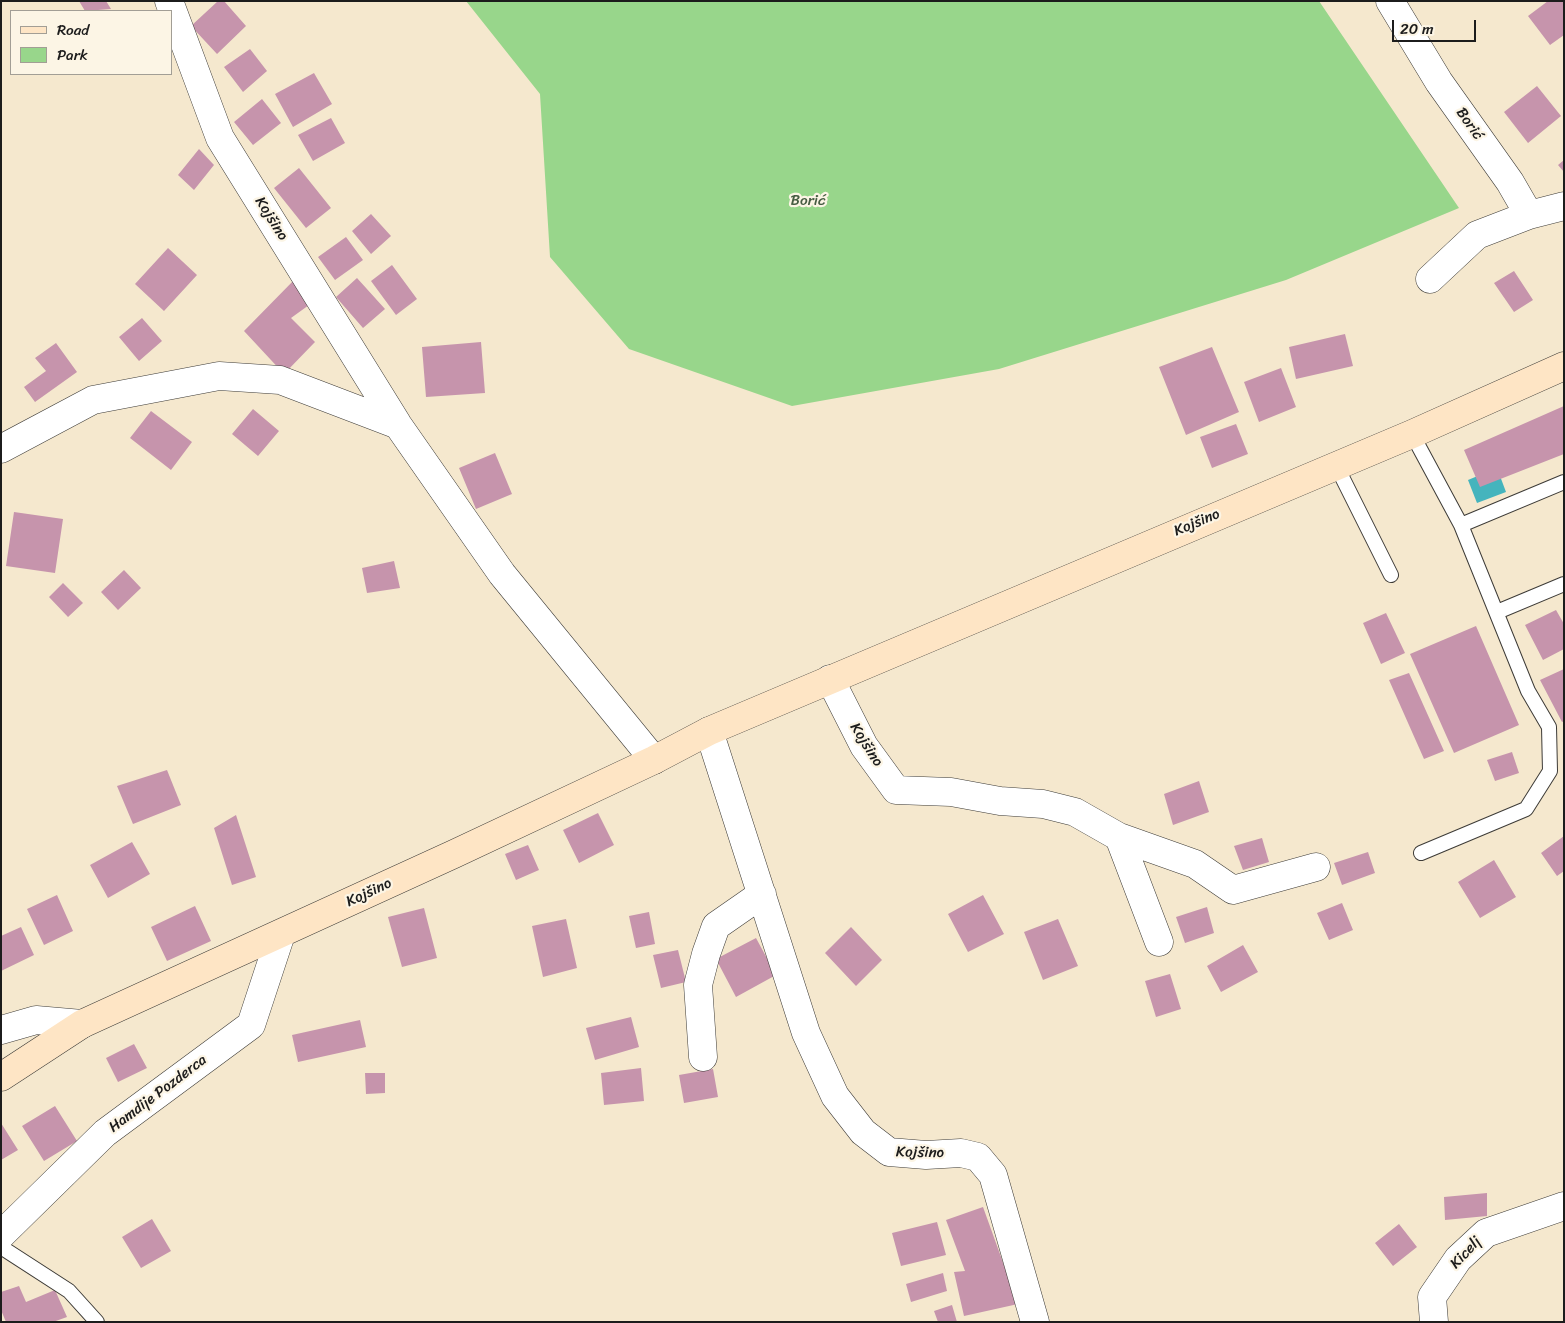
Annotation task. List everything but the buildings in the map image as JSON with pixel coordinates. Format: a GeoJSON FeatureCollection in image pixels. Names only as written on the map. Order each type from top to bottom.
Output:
{"type":"FeatureCollection","features":[{"type":"Feature","properties":{"kind":"street","name":"Kojšino"},"geometry":{"type":"LineString","coordinates":[[169,1],[220,138],[398,425],[502,574],[654,760]]}},
{"type":"Feature","properties":{"kind":"street","name":"Borić"},"geometry":{"type":"LineString","coordinates":[[1390,1],[1439,82],[1510,182],[1529,215]]}},
{"type":"Feature","properties":{"kind":"street"},"geometry":{"type":"LineString","coordinates":[[1430,279],[1477,236],[1529,215],[1564,206]]}},
{"type":"Feature","properties":{"kind":"street","name":"Kojšino"},"geometry":{"type":"LineString","coordinates":[[1,1076],[82,1024],[281,934],[654,760],[709,731],[830,678],[1412,434],[1564,366]]}},
{"type":"Feature","properties":{"kind":"street"},"geometry":{"type":"LineString","coordinates":[[1,449],[93,400],[219,376],[280,380],[398,425]]}},
{"type":"Feature","properties":{"kind":"street","name":"Kojšino"},"geometry":{"type":"LineString","coordinates":[[830,678],[864,746],[896,790],[951,792],[1000,801],[1042,804],[1075,812],[1119,837],[1195,864],[1233,890],[1316,867]]}},
{"type":"Feature","properties":{"kind":"street","name":"Kojšino"},"geometry":{"type":"LineString","coordinates":[[709,731],[806,1033],[836,1096],[863,1132],[889,1152],[926,1155],[961,1153],[978,1157],[993,1175],[1035,1322]]}},
{"type":"Feature","properties":{"kind":"street"},"geometry":{"type":"LineString","coordinates":[[1119,837],[1159,942]]}},
{"type":"Feature","properties":{"kind":"street"},"geometry":{"type":"LineString","coordinates":[[703,1057],[698,985],[716,926],[762,894]]}},
{"type":"Feature","properties":{"kind":"street","name":"Hamdije Pozderca"},"geometry":{"type":"LineString","coordinates":[[1,1235],[105,1133],[251,1025],[281,934]]}},
{"type":"Feature","properties":{"kind":"street","name":"Kojšino"},"geometry":{"type":"LineString","coordinates":[[1,1030],[36,1020],[82,1024]]}},
{"type":"Feature","properties":{"kind":"street","name":"Kicelj"},"geometry":{"type":"LineString","coordinates":[[1434,1322],[1432,1297],[1458,1259],[1486,1233],[1564,1206]]}},
{"type":"Feature","properties":{"kind":"lane"},"geometry":{"type":"LineString","coordinates":[[1412,434],[1461,525],[1528,691],[1549,727],[1550,771],[1526,809],[1421,853]]}},
{"type":"Feature","properties":{"kind":"lane"},"geometry":{"type":"LineString","coordinates":[[1336,465],[1391,576]]}},
{"type":"Feature","properties":{"kind":"lane"},"geometry":{"type":"LineString","coordinates":[[1461,525],[1564,482]]}},
{"type":"Feature","properties":{"kind":"lane"},"geometry":{"type":"LineString","coordinates":[[1497,612],[1564,584]]}},
{"type":"Feature","properties":{"kind":"lane"},"geometry":{"type":"LineString","coordinates":[[1,1247],[69,1291],[97,1322]]}},
{"type":"Feature","properties":{"kind":"green space","name":"Borić"},"geometry":{"type":"Polygon","coordinates":[[[466,1],[1319,1],[1459,208],[1286,280],[999,369],[792,406],[629,349],[550,257],[540,94],[466,1]]]}},
{"type":"Feature","properties":{"kind":"water"},"geometry":{"type":"Polygon","coordinates":[[[1497,468],[1506,492],[1477,503],[1468,480],[1497,468]]]}}]}
